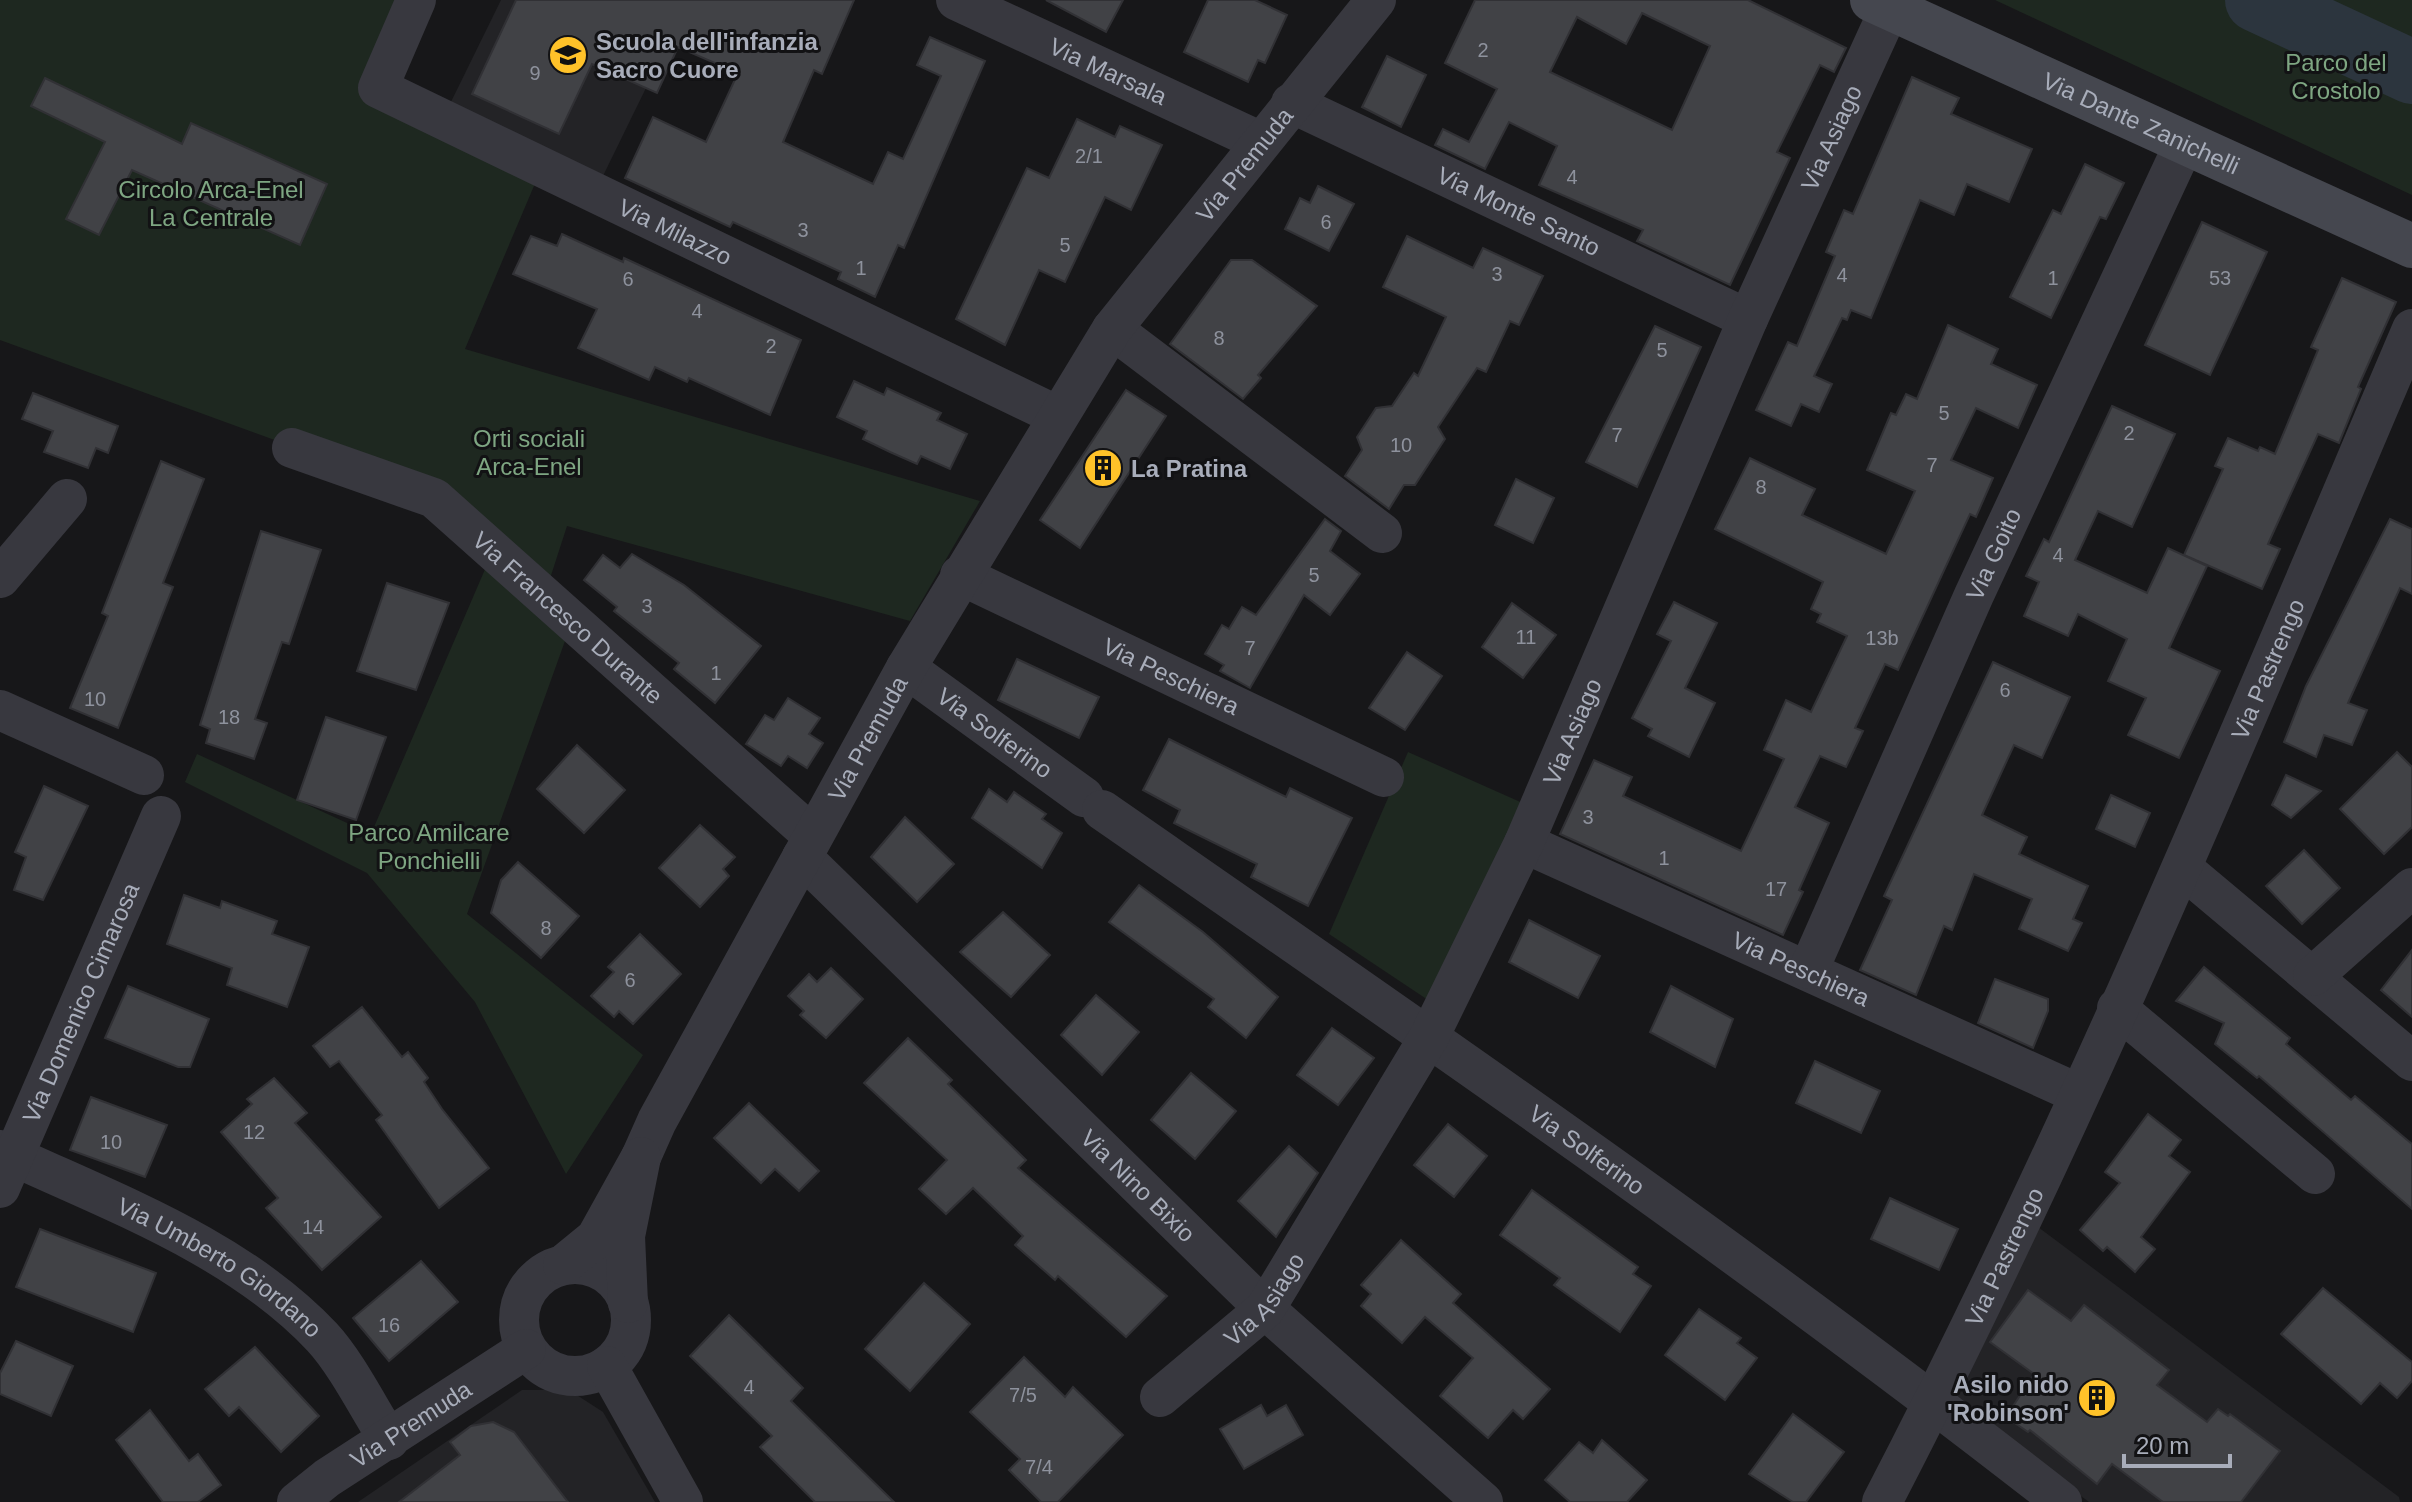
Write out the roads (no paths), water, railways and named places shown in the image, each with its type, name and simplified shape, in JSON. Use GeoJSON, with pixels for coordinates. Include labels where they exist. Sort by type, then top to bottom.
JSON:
{"type":"FeatureCollection","features":[{"type":"Feature","properties":{"kind":"street","name":"Via Milazzo"},"geometry":{"type":"LineString","coordinates":[[416,0],[378,88],[1058,416]]}},
{"type":"Feature","properties":{"kind":"street","name":"Via Marsala"},"geometry":{"type":"LineString","coordinates":[[956,0],[1259,141]]}},
{"type":"Feature","properties":{"kind":"street","name":"Via Premuda"},"geometry":{"type":"LineString","coordinates":[[297,1502],[327,1478],[526,1349],[520,1333],[523,1299],[531,1284],[544,1273],[563,1265],[596,1238],[906,668],[1112,329],[1259,141],[1376,0]]}},
{"type":"Feature","properties":{"kind":"street","name":"Via Dante Zanichelli"},"geometry":{"type":"LineString","coordinates":[[1881,4],[2412,246]]}},
{"type":"Feature","properties":{"kind":"street","name":"Via Asiago"},"geometry":{"type":"LineString","coordinates":[[1160,1397],[1265,1309],[1429,1037],[1524,843],[1881,4]]}},
{"type":"Feature","properties":{"kind":"street","name":"Via Monte Santo"},"geometry":{"type":"LineString","coordinates":[[1291,103],[1748,319]]}},
{"type":"Feature","properties":{"kind":"street","name":"Via Goito"},"geometry":{"type":"LineString","coordinates":[[1809,969],[1974,595],[2185,142]]}},
{"type":"Feature","properties":{"kind":"street"},"geometry":{"type":"LineString","coordinates":[[1112,329],[1382,533]]}},
{"type":"Feature","properties":{"kind":"street","name":"Via Pastrengo"},"geometry":{"type":"LineString","coordinates":[[1882,1502],[1934,1402],[2182,868],[2412,329]]}},
{"type":"Feature","properties":{"kind":"street","name":"Via Francesco Durante"},"geometry":{"type":"LineString","coordinates":[[292,448],[434,498],[807,847]]}},
{"type":"Feature","properties":{"kind":"street"},"geometry":{"type":"LineString","coordinates":[[0,578],[67,499]]}},
{"type":"Feature","properties":{"kind":"street","name":"Via Peschiera"},"geometry":{"type":"LineString","coordinates":[[960,575],[1384,777]]}},
{"type":"Feature","properties":{"kind":"street","name":"Via Solferino"},"geometry":{"type":"LineString","coordinates":[[906,668],[1093,804],[1429,1037],[1934,1402],[2062,1502]]}},
{"type":"Feature","properties":{"kind":"street"},"geometry":{"type":"LineString","coordinates":[[0,710],[144,775]]}},
{"type":"Feature","properties":{"kind":"street","name":"Via Domenico Cimarosa"},"geometry":{"type":"LineString","coordinates":[[4,1165],[161,816]]}},
{"type":"Feature","properties":{"kind":"street","name":"Via Peschiera"},"geometry":{"type":"LineString","coordinates":[[1524,843],[1809,969],[2079,1094]]}},
{"type":"Feature","properties":{"kind":"street","name":"Via Nino Bixio"},"geometry":{"type":"LineString","coordinates":[[807,847],[1265,1309],[1483,1502]]}},
{"type":"Feature","properties":{"kind":"street"},"geometry":{"type":"LineString","coordinates":[[2182,868],[2412,1061]]}},
{"type":"Feature","properties":{"kind":"street"},"geometry":{"type":"LineString","coordinates":[[2313,976],[2412,888]]}},
{"type":"Feature","properties":{"kind":"street"},"geometry":{"type":"LineString","coordinates":[[2117,1008],[2315,1174]]}},
{"type":"Feature","properties":{"kind":"street","name":"Via Premuda"},"geometry":{"type":"LineString","coordinates":[[607,1366],[628,1338],[631,1321],[625,1236],[641,1157]]}},
{"type":"Feature","properties":{"kind":"street","name":"Via Umberto Giordano"},"geometry":{"type":"LineString","coordinates":[[4,1165],[178,1234],[249,1273],[323,1338],[389,1440]]}},
{"type":"Feature","properties":{"kind":"street"},"geometry":{"type":"LineString","coordinates":[[563,1265],[593,1267],[609,1275],[628,1303]]}},
{"type":"Feature","properties":{"kind":"street"},"geometry":{"type":"LineString","coordinates":[[526,1349],[538,1363],[563,1374],[591,1374],[607,1366],[683,1502]]}},
{"type":"Feature","properties":{"kind":"waterway"},"geometry":{"type":"LineString","coordinates":[[2257,0],[2412,72]]}},
{"type":"Feature","properties":{"kind":"place","name":"Scuola dell'infanzia Sacro Cuore"},"geometry":{"type":"Point","coordinates":[568,55]}},
{"type":"Feature","properties":{"kind":"place","name":"La Pratina"},"geometry":{"type":"Point","coordinates":[1103,468]}},
{"type":"Feature","properties":{"kind":"place","name":"Asilo nido 'Robinson'"},"geometry":{"type":"Point","coordinates":[2097,1398]}},
{"type":"Feature","properties":{"kind":"park label","name":"Parco del Crostolo"},"geometry":{"type":"Point","coordinates":[2336,76]}},
{"type":"Feature","properties":{"kind":"park label","name":"Circolo Arca-Enel La Centrale"},"geometry":{"type":"Point","coordinates":[211,203]}},
{"type":"Feature","properties":{"kind":"park label","name":"Orti sociali Arca-Enel"},"geometry":{"type":"Point","coordinates":[529,452]}},
{"type":"Feature","properties":{"kind":"park label","name":"Parco Amilcare Ponchielli"},"geometry":{"type":"Point","coordinates":[429,846]}}]}
